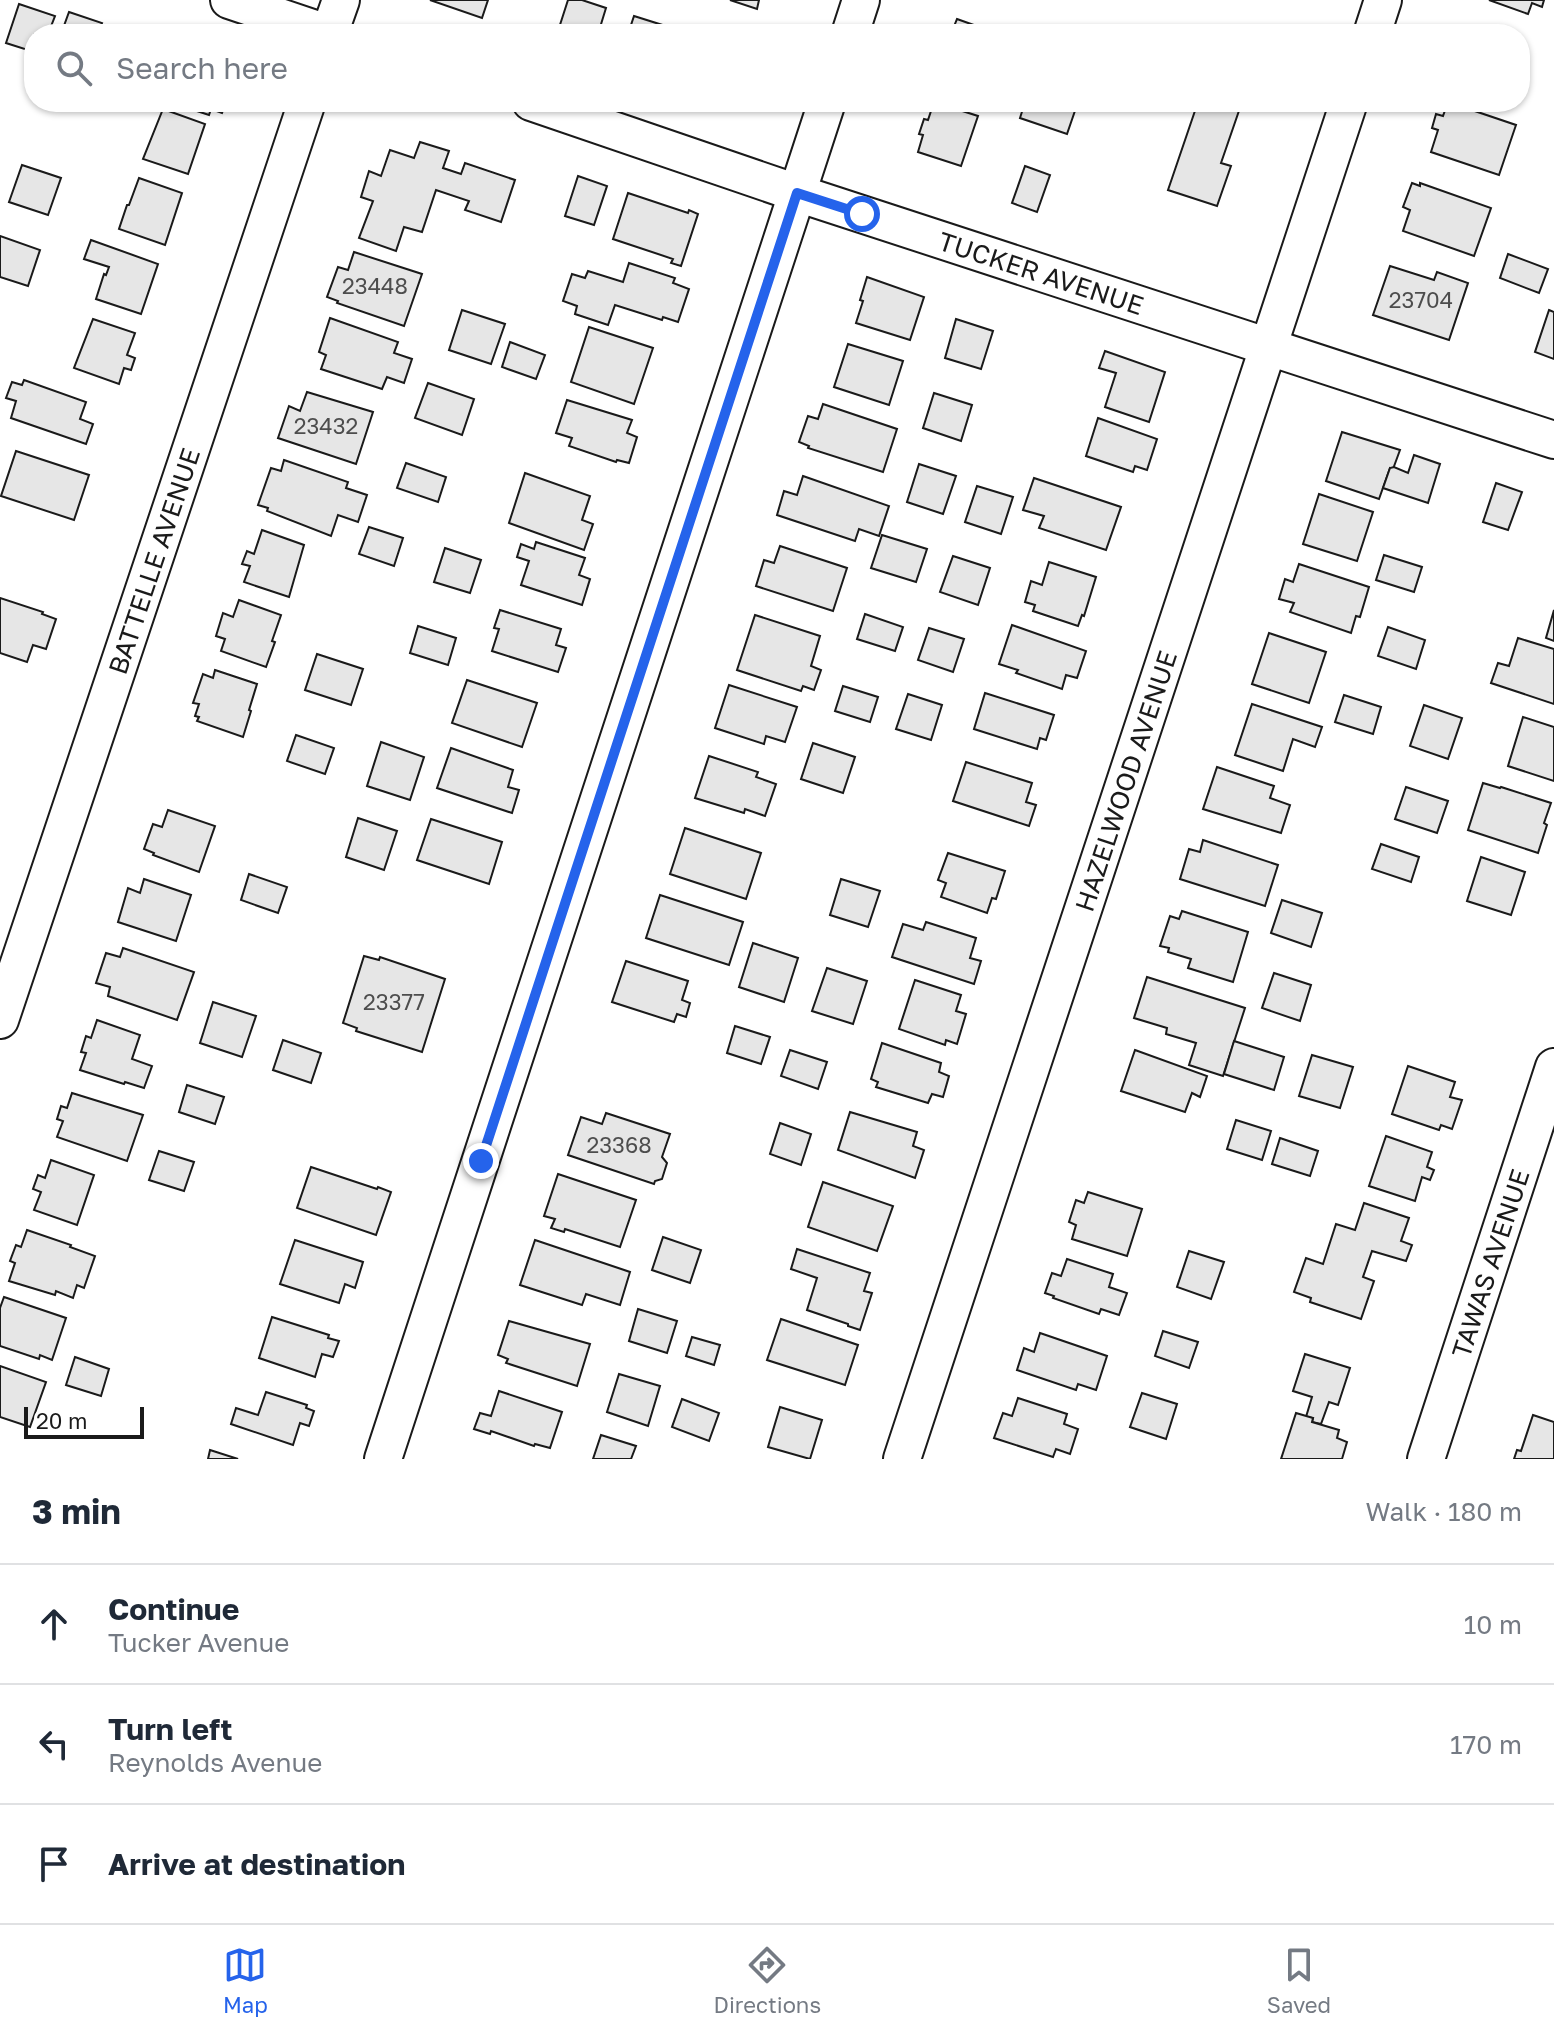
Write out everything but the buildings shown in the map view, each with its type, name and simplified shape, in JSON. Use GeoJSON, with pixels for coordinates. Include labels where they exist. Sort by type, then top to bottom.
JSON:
{"type":"FeatureCollection","features":[{"type":"Feature","properties":{"kind":"street"},"geometry":{"type":"LineString","coordinates":[[229,0],[300,24]]}},
{"type":"Feature","properties":{"kind":"street"},"geometry":{"type":"LineString","coordinates":[[333,24],[341,0]]}},
{"type":"Feature","properties":{"kind":"street"},"geometry":{"type":"LineString","coordinates":[[853,24],[861,0]]}},
{"type":"Feature","properties":{"kind":"street"},"geometry":{"type":"LineString","coordinates":[[1375,24],[1383,0]]}},
{"type":"Feature","properties":{"kind":"street","name":"BATTELLE AVENUE"},"geometry":{"type":"LineString","coordinates":[[0,1020],[304,112]]}},
{"type":"Feature","properties":{"kind":"street","name":"TUCKER AVENUE"},"geometry":{"type":"LineString","coordinates":[[560,112],[797,193],[1554,440]]}},
{"type":"Feature","properties":{"kind":"street"},"geometry":{"type":"LineString","coordinates":[[383,1459],[824,112]]}},
{"type":"Feature","properties":{"kind":"street","name":"HAZELWOOD AVENUE"},"geometry":{"type":"LineString","coordinates":[[902,1459],[1346,112]]}},
{"type":"Feature","properties":{"kind":"street","name":"TAWAS AVENUE"},"geometry":{"type":"LineString","coordinates":[[1426,1459],[1554,1067]]}},
{"type":"Feature","properties":{"kind":"route"},"geometry":{"type":"LineString","coordinates":[[481,1161],[797,193],[862,214]]}}]}
